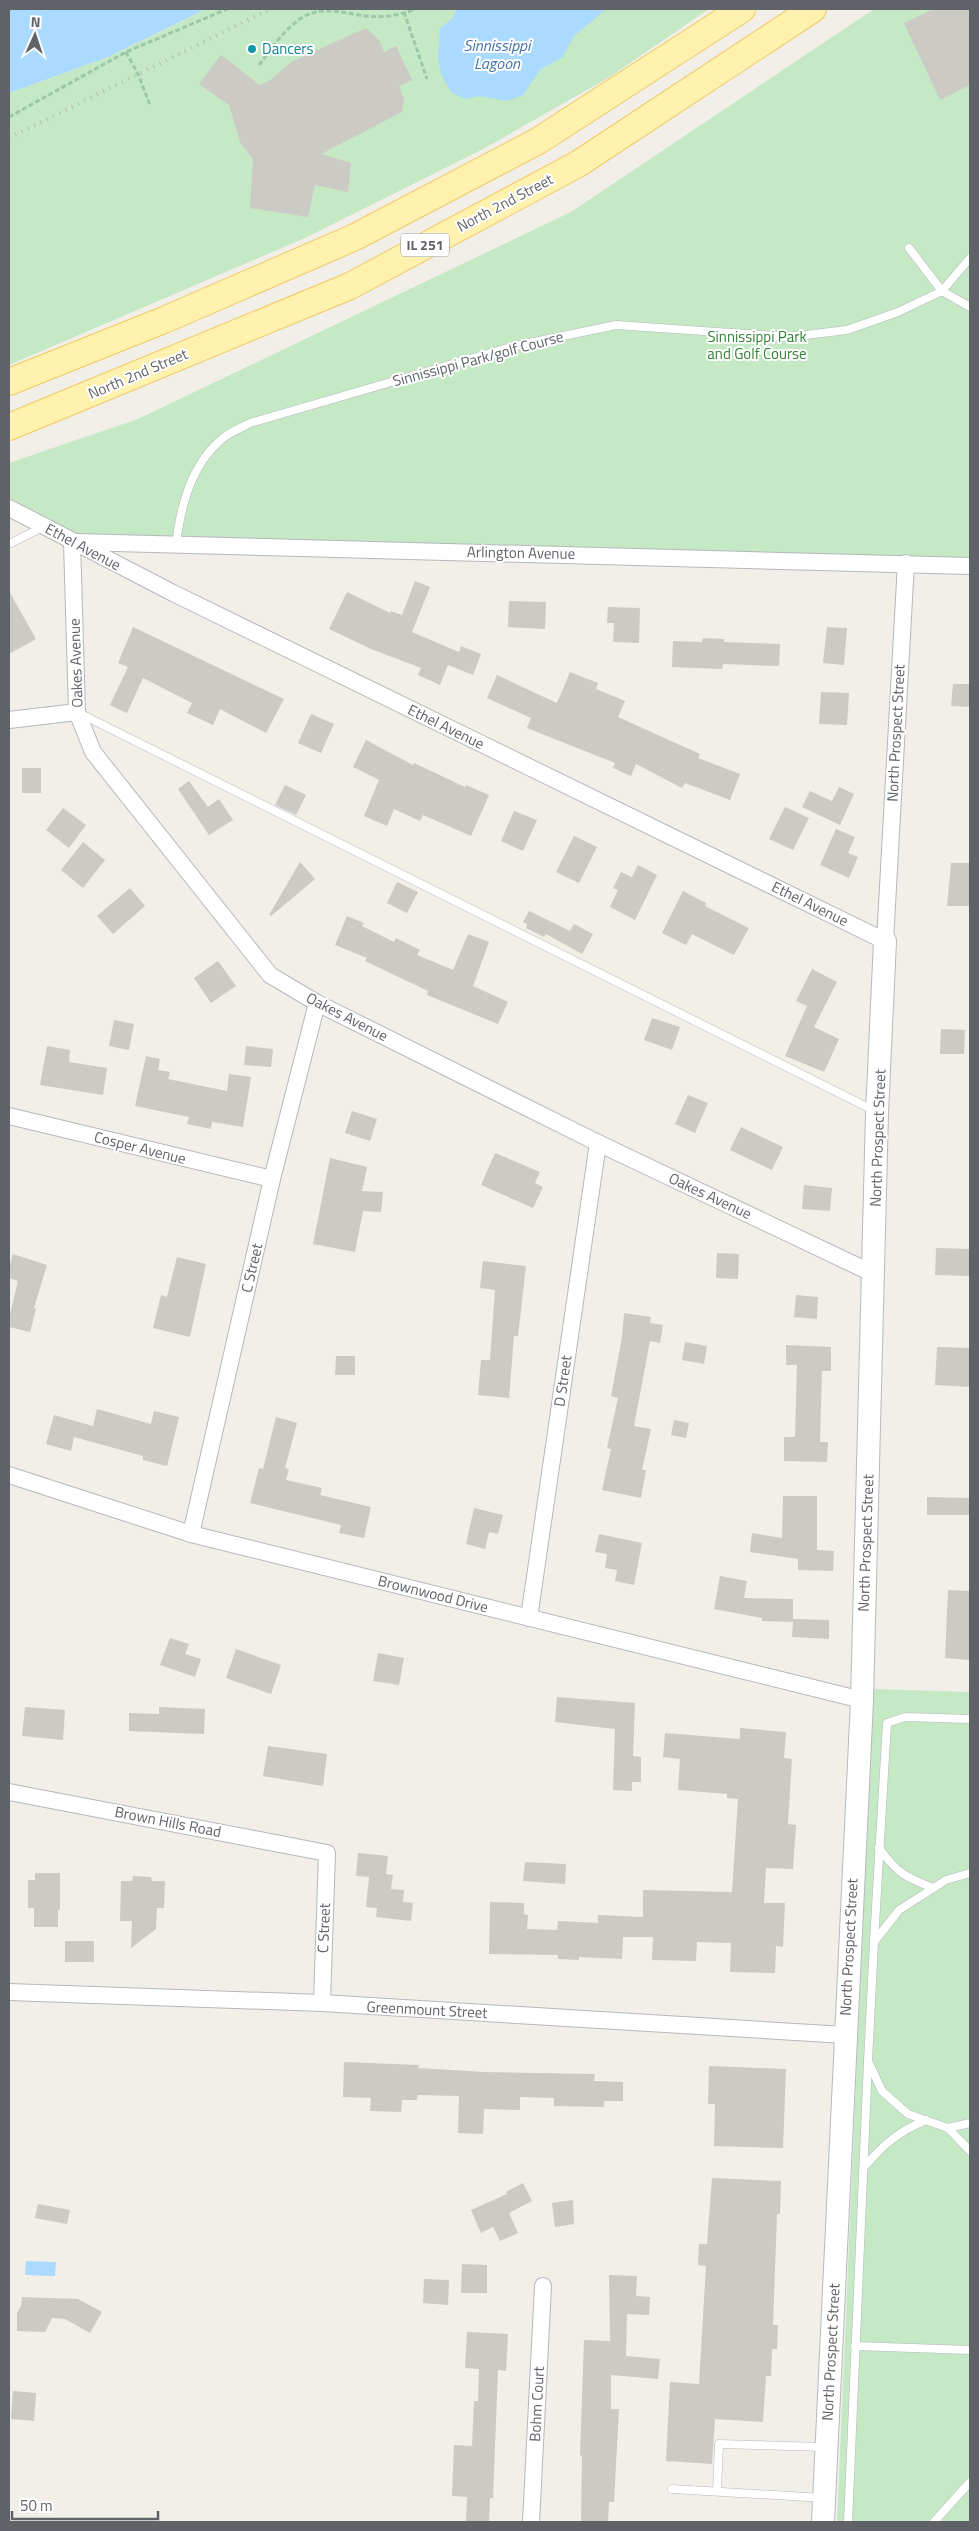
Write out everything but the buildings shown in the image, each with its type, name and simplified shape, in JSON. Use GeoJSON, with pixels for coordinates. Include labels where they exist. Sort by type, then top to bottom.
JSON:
{"type":"FeatureCollection","features":[{"type":"Feature","properties":{"kind":"main road","name":"IL 251"},"geometry":{"type":"LineString","coordinates":[[9,382],[164,320],[355,237],[538,141],[742,9]]}},
{"type":"Feature","properties":{"kind":"main road","name":"North 2nd Street"},"geometry":{"type":"LineString","coordinates":[[9,427],[350,286],[578,164],[813,9]]}},
{"type":"Feature","properties":{"kind":"street","name":"Ethel Avenue"},"geometry":{"type":"LineString","coordinates":[[9,508],[190,602],[886,941]]}},
{"type":"Feature","properties":{"kind":"street","name":"Arlington Avenue"},"geometry":{"type":"LineString","coordinates":[[72,542],[970,566]]}},
{"type":"Feature","properties":{"kind":"street","name":"Oakes Avenue"},"geometry":{"type":"LineString","coordinates":[[72,542],[77,712],[93,752],[270,975],[317,1003],[598,1143],[874,1274]]}},
{"type":"Feature","properties":{"kind":"street","name":"North Prospect Street"},"geometry":{"type":"LineString","coordinates":[[823,2522],[862,1700],[878,1112],[906,563]]}},
{"type":"Feature","properties":{"kind":"street"},"geometry":{"type":"LineString","coordinates":[[9,720],[77,712]]}},
{"type":"Feature","properties":{"kind":"street","name":"C Street"},"geometry":{"type":"LineString","coordinates":[[191,1534],[272,1180],[317,1003]]}},
{"type":"Feature","properties":{"kind":"street","name":"Cosper Avenue"},"geometry":{"type":"LineString","coordinates":[[9,1116],[272,1180]]}},
{"type":"Feature","properties":{"kind":"street","name":"D Street"},"geometry":{"type":"LineString","coordinates":[[529,1618],[598,1143]]}},
{"type":"Feature","properties":{"kind":"street","name":"Brownwood Drive"},"geometry":{"type":"LineString","coordinates":[[9,1475],[191,1534],[862,1700]]}},
{"type":"Feature","properties":{"kind":"street","name":"Brown Hills Road"},"geometry":{"type":"LineString","coordinates":[[9,1792],[327,1852]]}},
{"type":"Feature","properties":{"kind":"street","name":"C Street"},"geometry":{"type":"LineString","coordinates":[[322,2004],[327,1852]]}},
{"type":"Feature","properties":{"kind":"street","name":"Greenmount Street"},"geometry":{"type":"LineString","coordinates":[[9,1992],[322,2004],[845,2035]]}},
{"type":"Feature","properties":{"kind":"street","name":"Bohm Court"},"geometry":{"type":"LineString","coordinates":[[531,2522],[543,2286]]}},
{"type":"Feature","properties":{"kind":"lane"},"geometry":{"type":"LineString","coordinates":[[909,248],[942,291],[970,308]]}},
{"type":"Feature","properties":{"kind":"lane","name":"Sinnissippi Park/golf Course"},"geometry":{"type":"LineString","coordinates":[[176,544],[180,511],[192,479],[206,455],[224,438],[250,424],[515,346],[616,326],[789,336],[847,330],[898,312],[942,291],[970,258]]}},
{"type":"Feature","properties":{"kind":"lane"},"geometry":{"type":"LineString","coordinates":[[9,544],[44,527]]}},
{"type":"Feature","properties":{"kind":"lane"},"geometry":{"type":"LineString","coordinates":[[77,712],[878,1112]]}},
{"type":"Feature","properties":{"kind":"lane"},"geometry":{"type":"LineString","coordinates":[[848,2522],[865,2166],[868,2061],[887,1724],[905,1717],[970,1719]]}},
{"type":"Feature","properties":{"kind":"lane"},"geometry":{"type":"LineString","coordinates":[[879,1848],[893,1868],[915,1881],[933,1888]]}},
{"type":"Feature","properties":{"kind":"lane"},"geometry":{"type":"LineString","coordinates":[[874,1942],[899,1910],[946,1880],[970,1874]]}},
{"type":"Feature","properties":{"kind":"lane"},"geometry":{"type":"LineString","coordinates":[[868,2061],[882,2091],[908,2114],[948,2128],[970,2151]]}},
{"type":"Feature","properties":{"kind":"lane"},"geometry":{"type":"LineString","coordinates":[[865,2166],[884,2143],[903,2130],[926,2120]]}},
{"type":"Feature","properties":{"kind":"lane"},"geometry":{"type":"LineString","coordinates":[[948,2128],[970,2123]]}},
{"type":"Feature","properties":{"kind":"lane"},"geometry":{"type":"LineString","coordinates":[[856,2346],[970,2350]]}},
{"type":"Feature","properties":{"kind":"lane"},"geometry":{"type":"LineString","coordinates":[[716,2491],[718,2444],[826,2447]]}},
{"type":"Feature","properties":{"kind":"lane"},"geometry":{"type":"LineString","coordinates":[[934,2522],[970,2482]]}},
{"type":"Feature","properties":{"kind":"lane"},"geometry":{"type":"LineString","coordinates":[[672,2489],[824,2498]]}},
{"type":"Feature","properties":{"kind":"path"},"geometry":{"type":"LineString","coordinates":[[9,117],[126,52],[227,9]]}},
{"type":"Feature","properties":{"kind":"path"},"geometry":{"type":"LineString","coordinates":[[258,65],[285,31],[304,16],[326,10],[390,17],[416,9]]}},
{"type":"Feature","properties":{"kind":"path"},"geometry":{"type":"LineString","coordinates":[[404,12],[427,79]]}},
{"type":"Feature","properties":{"kind":"path"},"geometry":{"type":"LineString","coordinates":[[126,52],[138,74],[150,105]]}},
{"type":"Feature","properties":{"kind":"green space"},"geometry":{"type":"Polygon","coordinates":[[[206,9],[709,9],[608,78],[483,149],[305,238],[9,365],[9,93],[108,57],[206,9]]]}},
{"type":"Feature","properties":{"kind":"green space","name":"Sinnissippi Park and Golf Course"},"geometry":{"type":"Polygon","coordinates":[[[874,9],[970,9],[970,566],[72,542],[9,499],[9,463],[138,419],[571,212],[874,9]]]}},
{"type":"Feature","properties":{"kind":"green space"},"geometry":{"type":"Polygon","coordinates":[[[873,1689],[970,1692],[970,2522],[837,2522],[873,1689]]]}},
{"type":"Feature","properties":{"kind":"water"},"geometry":{"type":"Polygon","coordinates":[[[9,9],[206,9],[108,57],[9,93],[9,9]]]}},
{"type":"Feature","properties":{"kind":"water","name":"Sinnissippi Lagoon"},"geometry":{"type":"Polygon","coordinates":[[[456,9],[606,9],[573,37],[563,57],[541,69],[523,95],[507,101],[479,96],[465,99],[451,92],[442,76],[438,60],[440,28],[453,18],[456,9]]]}},
{"type":"Feature","properties":{"kind":"water"},"geometry":{"type":"Polygon","coordinates":[[[26,2261],[56,2262],[55,2276],[25,2275],[26,2261]]]}},
{"type":"Feature","properties":{"kind":"railway"},"geometry":{"type":"LineString","coordinates":[[9,138],[270,9]]}},
{"type":"Feature","properties":{"kind":"place","name":"Dancers"},"geometry":{"type":"Point","coordinates":[252,49]}}]}
